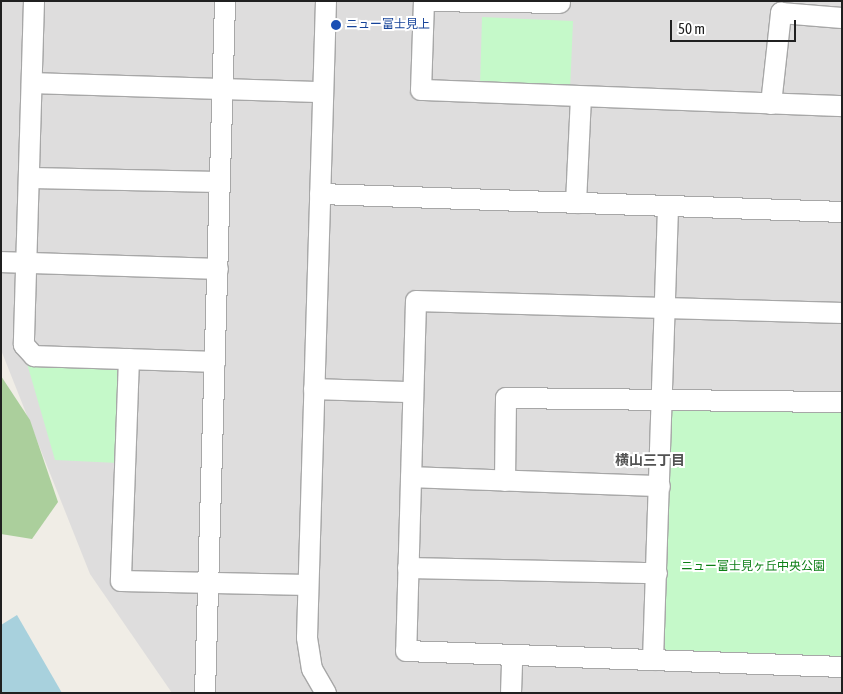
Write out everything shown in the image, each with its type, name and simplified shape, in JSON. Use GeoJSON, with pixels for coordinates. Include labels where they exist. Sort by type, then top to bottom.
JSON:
{"type":"FeatureCollection","features":[{"type":"Feature","properties":{"kind":"street"},"geometry":{"type":"LineString","coordinates":[[34,1],[24,345],[34,356],[215,362]]}},
{"type":"Feature","properties":{"kind":"street"},"geometry":{"type":"LineString","coordinates":[[205,693],[225,1],[218,1]]}},
{"type":"Feature","properties":{"kind":"street"},"geometry":{"type":"LineString","coordinates":[[326,1],[307,638],[312,668],[326,693]]}},
{"type":"Feature","properties":{"kind":"street"},"geometry":{"type":"LineString","coordinates":[[560,3],[424,1],[421,90],[581,98],[842,106]]}},
{"type":"Feature","properties":{"kind":"street"},"geometry":{"type":"LineString","coordinates":[[771,104],[781,13],[842,18]]}},
{"type":"Feature","properties":{"kind":"street"},"geometry":{"type":"LineString","coordinates":[[32,84],[323,92]]}},
{"type":"Feature","properties":{"kind":"street"},"geometry":{"type":"LineString","coordinates":[[576,203],[581,98]]}},
{"type":"Feature","properties":{"kind":"street"},"geometry":{"type":"LineString","coordinates":[[30,178],[220,182]]}},
{"type":"Feature","properties":{"kind":"street"},"geometry":{"type":"LineString","coordinates":[[320,194],[842,212]]}},
{"type":"Feature","properties":{"kind":"street"},"geometry":{"type":"LineString","coordinates":[[654,660],[668,207]]}},
{"type":"Feature","properties":{"kind":"street"},"geometry":{"type":"LineString","coordinates":[[1,262],[218,269]]}},
{"type":"Feature","properties":{"kind":"street"},"geometry":{"type":"LineString","coordinates":[[842,313],[416,301],[406,651],[842,667]]}},
{"type":"Feature","properties":{"kind":"street"},"geometry":{"type":"LineString","coordinates":[[129,359],[121,581],[208,586],[308,585]]}},
{"type":"Feature","properties":{"kind":"street"},"geometry":{"type":"LineString","coordinates":[[314,389],[412,392]]}},
{"type":"Feature","properties":{"kind":"street"},"geometry":{"type":"LineString","coordinates":[[505,481],[506,398],[842,402]]}},
{"type":"Feature","properties":{"kind":"street"},"geometry":{"type":"LineString","coordinates":[[411,477],[660,486]]}},
{"type":"Feature","properties":{"kind":"street"},"geometry":{"type":"LineString","coordinates":[[408,568],[656,573]]}},
{"type":"Feature","properties":{"kind":"street"},"geometry":{"type":"LineString","coordinates":[[511,693],[512,655]]}},
{"type":"Feature","properties":{"kind":"shaded area"},"geometry":{"type":"Polygon","coordinates":[[[1,1],[842,1],[842,693],[172,693],[90,574],[1,350],[1,1]]]}},
{"type":"Feature","properties":{"kind":"green space"},"geometry":{"type":"Polygon","coordinates":[[[482,17],[573,21],[570,91],[480,87],[482,17]]]}},
{"type":"Feature","properties":{"kind":"green space"},"geometry":{"type":"Polygon","coordinates":[[[26,360],[122,367],[118,463],[55,460],[26,360]]]}},
{"type":"Feature","properties":{"kind":"green space"},"geometry":{"type":"Polygon","coordinates":[[[1,376],[30,420],[58,502],[32,539],[1,534],[1,376]]]}},
{"type":"Feature","properties":{"kind":"green space","name":"ニュー富士見ヶ丘中央公園"},"geometry":{"type":"Polygon","coordinates":[[[669,411],[842,411],[842,660],[661,654],[669,411]]]}},
{"type":"Feature","properties":{"kind":"water"},"geometry":{"type":"Polygon","coordinates":[[[17,615],[62,693],[1,693],[1,625],[17,615]]]}},
{"type":"Feature","properties":{"kind":"place","name":"ニュー富士見上"},"geometry":{"type":"Point","coordinates":[336,25]}},
{"type":"Feature","properties":{"kind":"district","name":"横山三丁目"},"geometry":{"type":"Point","coordinates":[650,460]}}]}
